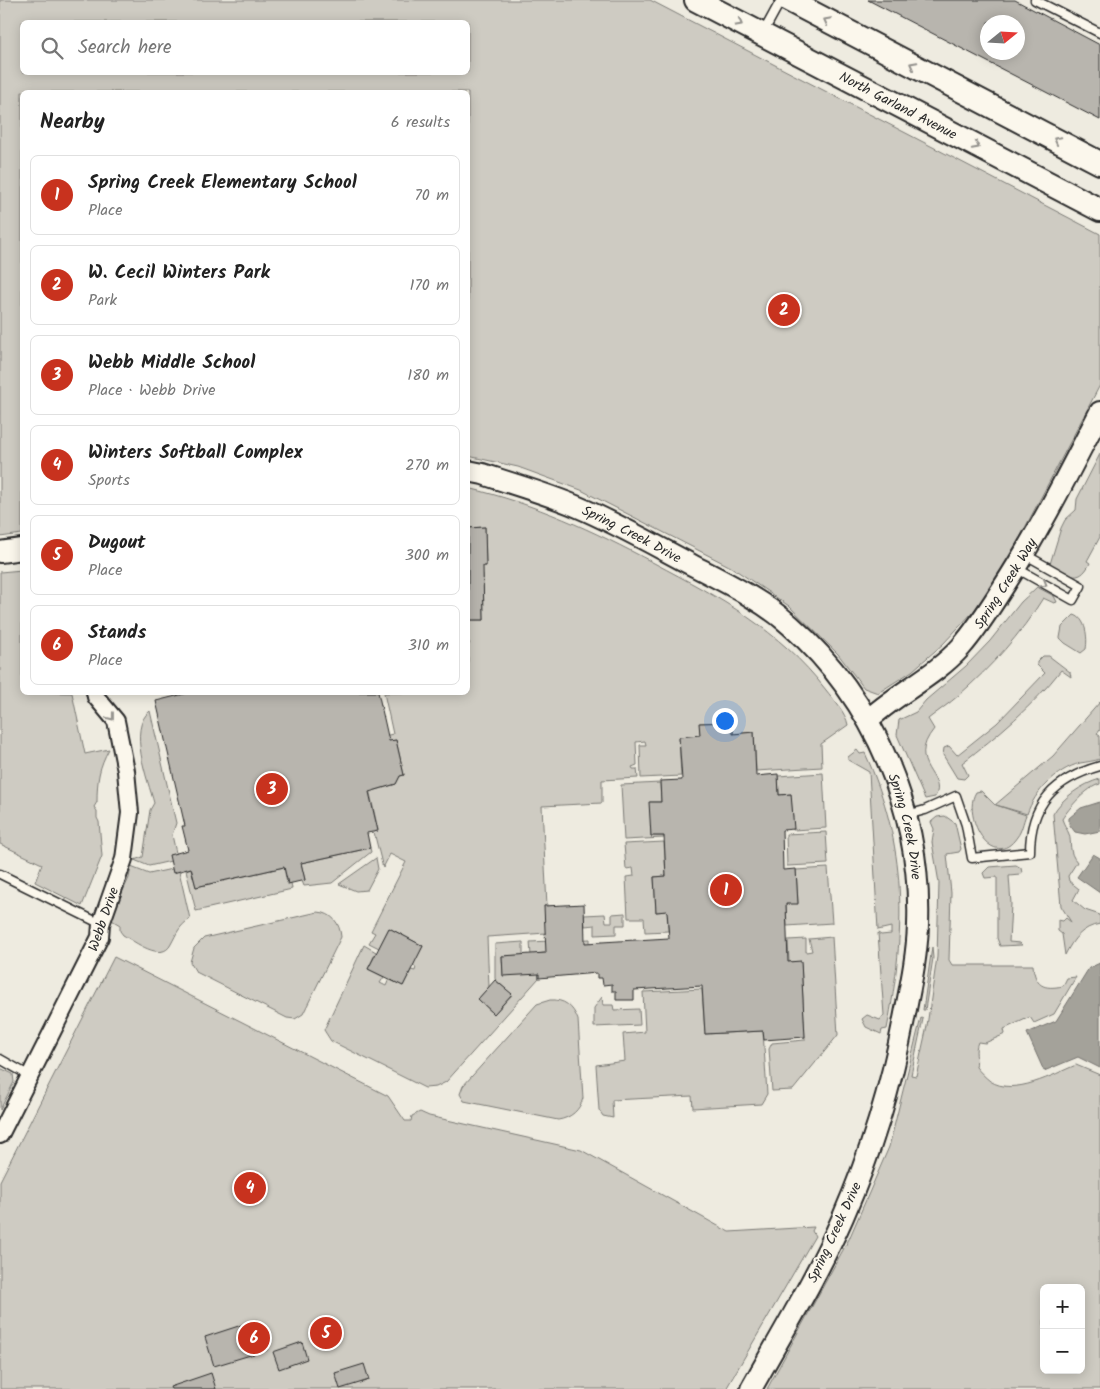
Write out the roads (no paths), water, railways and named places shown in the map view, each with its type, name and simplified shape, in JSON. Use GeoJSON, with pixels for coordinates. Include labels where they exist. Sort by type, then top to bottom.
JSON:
{"type":"FeatureCollection","features":[{"type":"Feature","properties":{"kind":"main road","name":"North Garland Avenue"},"geometry":{"type":"LineString","coordinates":[[696,0],[1100,210]]}},
{"type":"Feature","properties":{"kind":"main road"},"geometry":{"type":"LineString","coordinates":[[788,0],[1100,163]]}},
{"type":"Feature","properties":{"kind":"street","name":"Spring Creek Way"},"geometry":{"type":"LineString","coordinates":[[868,720],[885,704],[919,683],[961,647],[1020,561],[1100,412]]}},
{"type":"Feature","properties":{"kind":"street","name":"Spring Creek Drive"},"geometry":{"type":"LineString","coordinates":[[470,471],[483,474],[576,506],[694,566],[765,605],[791,625],[831,668],[868,720],[885,754],[907,815],[918,888],[918,927],[913,968],[895,1068],[879,1122],[843,1216],[803,1297],[751,1389]]}},
{"type":"Feature","properties":{"kind":"street"},"geometry":{"type":"LineString","coordinates":[[0,552],[20,549]]}},
{"type":"Feature","properties":{"kind":"street","name":"Webb Drive"},"geometry":{"type":"LineString","coordinates":[[0,1135],[100,937],[101,924],[124,859],[130,824],[130,796],[116,721],[96,695]]}},
{"type":"Feature","properties":{"kind":"lane"},"geometry":{"type":"LineString","coordinates":[[762,35],[781,0]]}},
{"type":"Feature","properties":{"kind":"lane"},"geometry":{"type":"LineString","coordinates":[[1035,0],[1100,33]]}},
{"type":"Feature","properties":{"kind":"lane"},"geometry":{"type":"LineString","coordinates":[[1020,561],[1081,586],[1073,600],[1020,561]]}},
{"type":"Feature","properties":{"kind":"lane"},"geometry":{"type":"LineString","coordinates":[[907,815],[926,810],[956,796],[966,825],[972,858],[1030,852],[1030,834],[1035,816],[1046,796],[1063,780],[1100,766]]}},
{"type":"Feature","properties":{"kind":"lane"},"geometry":{"type":"LineString","coordinates":[[0,874],[101,924]]}},
{"type":"Feature","properties":{"kind":"lane"},"geometry":{"type":"LineString","coordinates":[[0,1059],[30,1076]]}},
{"type":"Feature","properties":{"kind":"place","name":"W. Cecil Winters Park"},"geometry":{"type":"Point","coordinates":[784,310]}},
{"type":"Feature","properties":{"kind":"place","name":"Webb Middle School"},"geometry":{"type":"Point","coordinates":[272,789]}},
{"type":"Feature","properties":{"kind":"place","name":"Spring Creek Elementary School"},"geometry":{"type":"Point","coordinates":[726,890]}},
{"type":"Feature","properties":{"kind":"place","name":"Winters Softball Complex"},"geometry":{"type":"Point","coordinates":[250,1188]}},
{"type":"Feature","properties":{"kind":"place","name":"Dugout"},"geometry":{"type":"Point","coordinates":[326,1333]}},
{"type":"Feature","properties":{"kind":"place","name":"Stands"},"geometry":{"type":"Point","coordinates":[254,1338]}}]}
